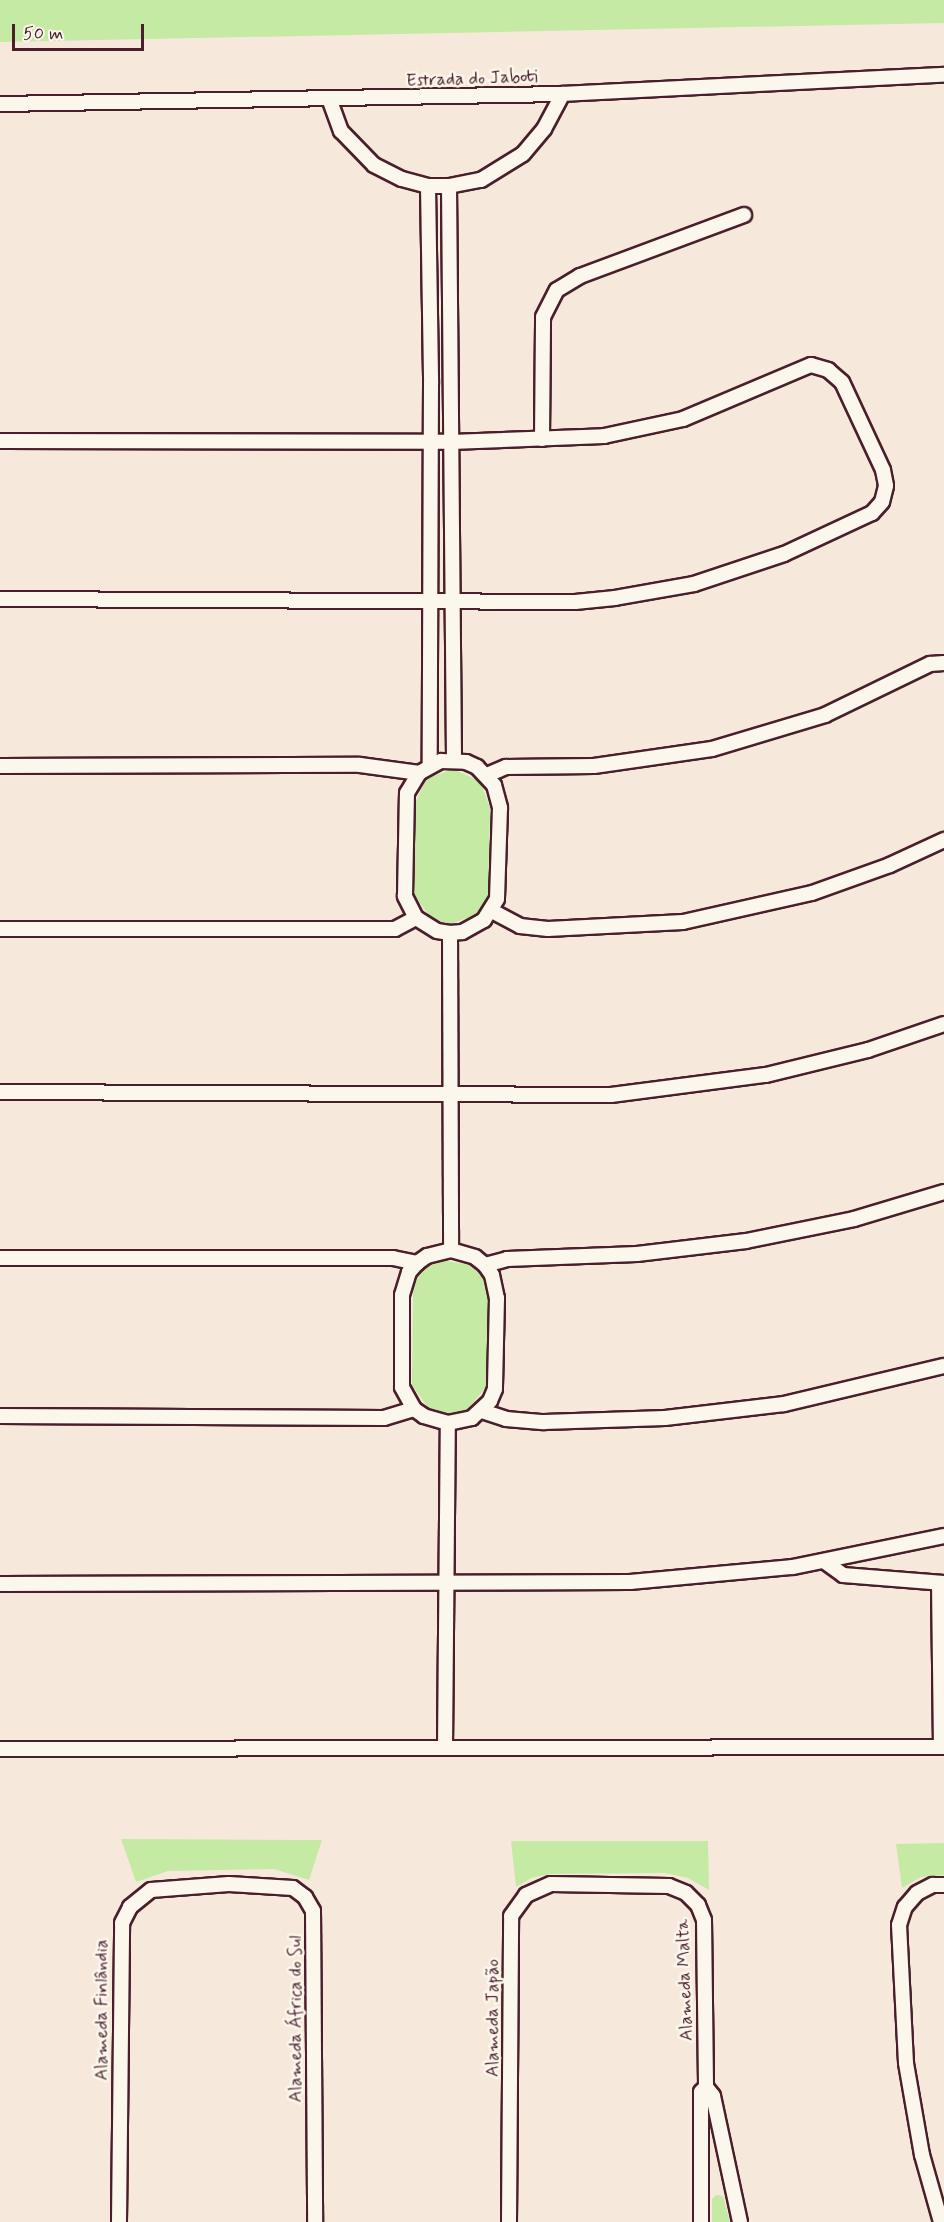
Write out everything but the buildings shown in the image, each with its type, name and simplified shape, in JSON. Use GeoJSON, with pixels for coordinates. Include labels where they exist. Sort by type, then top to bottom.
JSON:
{"type":"FeatureCollection","features":[{"type":"Feature","properties":{"kind":"street","name":"Estrada do Jaboti"},"geometry":{"type":"LineString","coordinates":[[0,104],[330,101],[564,94],[944,75]]}},
{"type":"Feature","properties":{"kind":"street"},"geometry":{"type":"LineString","coordinates":[[330,101],[341,132],[362,155],[387,173],[428,186],[449,186],[481,180],[524,154],[544,129],[564,94]]}},
{"type":"Feature","properties":{"kind":"street"},"geometry":{"type":"LineString","coordinates":[[0,766],[360,765],[424,769],[454,760],[466,762],[487,775],[494,785],[500,808],[497,899],[492,911],[474,927],[450,933],[438,931],[416,918],[405,896],[404,805],[411,782],[424,769],[431,602],[428,186]]}},
{"type":"Feature","properties":{"kind":"street"},"geometry":{"type":"LineString","coordinates":[[449,186],[454,760]]}},
{"type":"Feature","properties":{"kind":"street"},"geometry":{"type":"LineString","coordinates":[[542,439],[543,317],[557,290],[571,280],[744,215]]}},
{"type":"Feature","properties":{"kind":"street"},"geometry":{"type":"LineString","coordinates":[[428,263],[438,271],[446,268],[450,260]]}},
{"type":"Feature","properties":{"kind":"street"},"geometry":{"type":"LineString","coordinates":[[0,441],[451,442],[604,436],[655,427],[710,409],[802,366],[820,367],[842,382],[883,470],[885,494],[878,508],[862,518],[784,554],[694,584],[575,602],[0,599]]}},
{"type":"Feature","properties":{"kind":"street"},"geometry":{"type":"LineString","coordinates":[[431,384],[452,384]]}},
{"type":"Feature","properties":{"kind":"street"},"geometry":{"type":"LineString","coordinates":[[487,775],[506,767],[594,766],[712,749],[825,715],[930,664],[944,663]]}},
{"type":"Feature","properties":{"kind":"street"},"geometry":{"type":"LineString","coordinates":[[492,911],[520,926],[548,929],[683,922],[812,893],[890,865],[944,840]]}},
{"type":"Feature","properties":{"kind":"street"},"geometry":{"type":"LineString","coordinates":[[0,929],[395,929],[416,918]]}},
{"type":"Feature","properties":{"kind":"street"},"geometry":{"type":"LineString","coordinates":[[450,933],[451,1250]]}},
{"type":"Feature","properties":{"kind":"street"},"geometry":{"type":"LineString","coordinates":[[0,1092],[451,1093],[558,1097],[715,1084],[817,1064],[944,1024]]}},
{"type":"Feature","properties":{"kind":"street"},"geometry":{"type":"LineString","coordinates":[[484,1265],[507,1259],[637,1254],[747,1241],[854,1219],[944,1192]]}},
{"type":"Feature","properties":{"kind":"street"},"geometry":{"type":"LineString","coordinates":[[451,1250],[469,1254],[484,1265],[492,1275],[497,1298],[495,1389],[482,1411],[472,1418],[448,1424],[430,1419],[414,1409],[402,1386],[402,1295],[404,1284],[417,1263],[427,1256],[451,1250]]}},
{"type":"Feature","properties":{"kind":"street"},"geometry":{"type":"LineString","coordinates":[[0,1258],[393,1258],[417,1263]]}},
{"type":"Feature","properties":{"kind":"street"},"geometry":{"type":"LineString","coordinates":[[482,1411],[507,1419],[544,1422],[715,1413],[844,1392],[944,1366]]}},
{"type":"Feature","properties":{"kind":"street"},"geometry":{"type":"LineString","coordinates":[[0,1416],[384,1418],[414,1409]]}},
{"type":"Feature","properties":{"kind":"street"},"geometry":{"type":"LineString","coordinates":[[445,1748],[448,1424]]}},
{"type":"Feature","properties":{"kind":"street"},"geometry":{"type":"LineString","coordinates":[[0,1584],[652,1581],[824,1562],[944,1536]]}},
{"type":"Feature","properties":{"kind":"street"},"geometry":{"type":"LineString","coordinates":[[0,1749],[942,1747],[941,1583],[843,1575],[824,1562]]}},
{"type":"Feature","properties":{"kind":"street","name":"Alameda Finlândia"},"geometry":{"type":"LineString","coordinates":[[119,2222],[122,1923],[130,1907],[151,1890],[229,1884]]}},
{"type":"Feature","properties":{"kind":"street","name":"Alameda África do Sul"},"geometry":{"type":"LineString","coordinates":[[229,1884],[293,1888],[305,1897],[313,1911],[315,2222]]}},
{"type":"Feature","properties":{"kind":"street","name":"Alameda Malta"},"geometry":{"type":"LineString","coordinates":[[599,1885],[669,1886],[686,1893],[698,1905],[704,1920],[706,2087],[713,2096],[740,2222]]}},
{"type":"Feature","properties":{"kind":"street","name":"Alameda Japão"},"geometry":{"type":"LineString","coordinates":[[509,2222],[512,1916],[526,1895],[542,1886],[599,1885]]}},
{"type":"Feature","properties":{"kind":"street"},"geometry":{"type":"LineString","coordinates":[[940,2222],[922,2155],[906,2064],[899,1936],[901,1915],[910,1899],[924,1888],[944,1885]]}},
{"type":"Feature","properties":{"kind":"street","name":"Alameda Malta"},"geometry":{"type":"LineString","coordinates":[[701,2222],[701,2092],[706,2087]]}},
{"type":"Feature","properties":{"kind":"green space"},"geometry":{"type":"Polygon","coordinates":[[[0,0],[944,0],[944,23],[0,42],[0,0]]]}},
{"type":"Feature","properties":{"kind":"green space"},"geometry":{"type":"Polygon","coordinates":[[[453,769],[480,781],[490,808],[488,897],[478,914],[450,924],[431,918],[414,895],[414,806],[426,779],[453,769]]]}},
{"type":"Feature","properties":{"kind":"green space"},"geometry":{"type":"Polygon","coordinates":[[[441,1260],[470,1265],[484,1279],[488,1299],[486,1387],[467,1410],[448,1414],[429,1409],[412,1385],[413,1286],[423,1270],[441,1260]]]}},
{"type":"Feature","properties":{"kind":"green space"},"geometry":{"type":"Polygon","coordinates":[[[121,1839],[322,1840],[309,1880],[274,1869],[168,1871],[136,1882],[121,1839]]]}},
{"type":"Feature","properties":{"kind":"green space"},"geometry":{"type":"Polygon","coordinates":[[[511,1841],[708,1841],[709,1890],[688,1878],[665,1873],[550,1874],[531,1878],[516,1887],[511,1841]]]}},
{"type":"Feature","properties":{"kind":"green space"},"geometry":{"type":"Polygon","coordinates":[[[944,1843],[944,1875],[921,1877],[902,1888],[896,1844],[944,1843]]]}},
{"type":"Feature","properties":{"kind":"green space"},"geometry":{"type":"Polygon","coordinates":[[[716,2195],[723,2196],[730,2222],[712,2222],[712,2199],[716,2195]]]}}]}
